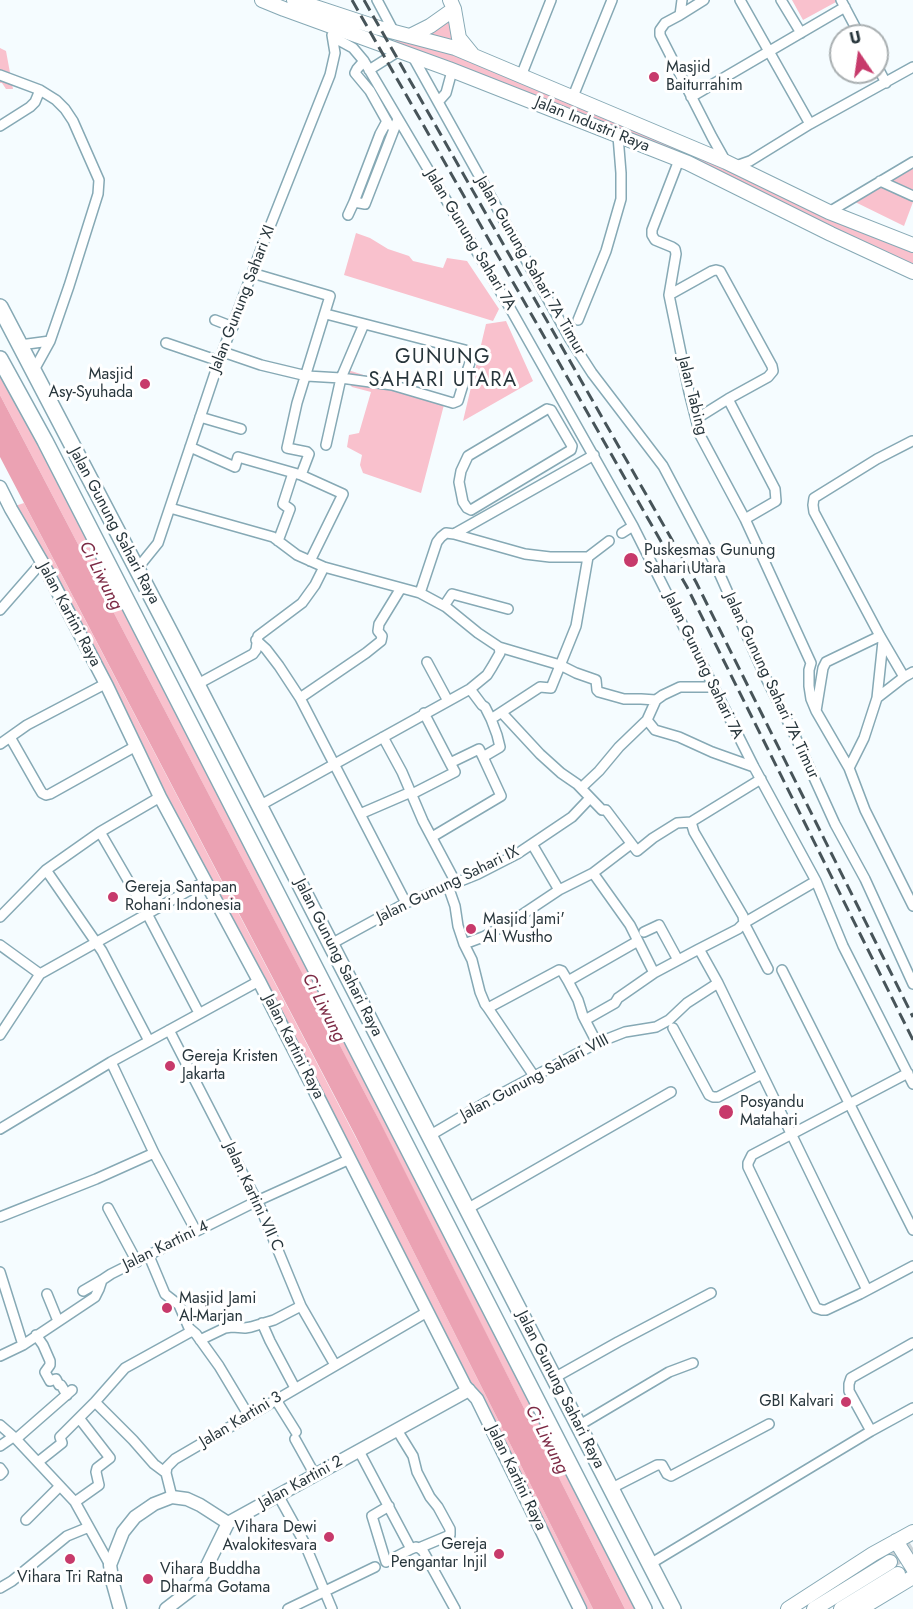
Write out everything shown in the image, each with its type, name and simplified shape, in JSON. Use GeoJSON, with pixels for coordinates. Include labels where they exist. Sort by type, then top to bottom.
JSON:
{"type":"FeatureCollection","features":[{"type":"Feature","properties":{"kind":"main road","name":"Jalan Industri Raya"},"geometry":{"type":"LineString","coordinates":[[262,0],[330,31],[399,51],[451,70],[679,160],[913,272]]}},
{"type":"Feature","properties":{"kind":"main road","name":"Jalan Industri Raya"},"geometry":{"type":"LineString","coordinates":[[294,0],[394,32],[455,48],[731,164],[829,212],[913,245]]}},
{"type":"Feature","properties":{"kind":"main road"},"geometry":{"type":"LineString","coordinates":[[410,36],[430,26],[452,4]]}},
{"type":"Feature","properties":{"kind":"main road"},"geometry":{"type":"LineString","coordinates":[[452,4],[459,38],[473,56]]}},
{"type":"Feature","properties":{"kind":"main road"},"geometry":{"type":"LineString","coordinates":[[451,70],[455,48]]}},
{"type":"Feature","properties":{"kind":"main road","name":"Jalan Gunung Sahari Raya"},"geometry":{"type":"LineString","coordinates":[[0,307],[674,1609]]}},
{"type":"Feature","properties":{"kind":"main road","name":"Jalan Gunung Sahari Raya"},"geometry":{"type":"LineString","coordinates":[[0,359],[45,441],[644,1609]]}},
{"type":"Feature","properties":{"kind":"main road"},"geometry":{"type":"LineString","coordinates":[[45,441],[64,431]]}},
{"type":"Feature","properties":{"kind":"main road"},"geometry":{"type":"LineString","coordinates":[[588,1500],[610,1489]]}},
{"type":"Feature","properties":{"kind":"main road"},"geometry":{"type":"LineString","coordinates":[[788,1609],[913,1532]]}},
{"type":"Feature","properties":{"kind":"main road"},"geometry":{"type":"LineString","coordinates":[[892,1544],[909,1577]]}},
{"type":"Feature","properties":{"kind":"main road"},"geometry":{"type":"LineString","coordinates":[[814,1609],[890,1562]]}},
{"type":"Feature","properties":{"kind":"main road"},"geometry":{"type":"LineString","coordinates":[[841,1609],[909,1577]]}},
{"type":"Feature","properties":{"kind":"main road"},"geometry":{"type":"LineString","coordinates":[[860,1609],[909,1577]]}},
{"type":"Feature","properties":{"kind":"street"},"geometry":{"type":"LineString","coordinates":[[377,0],[394,32]]}},
{"type":"Feature","properties":{"kind":"street"},"geometry":{"type":"LineString","coordinates":[[521,76],[551,0]]}},
{"type":"Feature","properties":{"kind":"street"},"geometry":{"type":"LineString","coordinates":[[572,99],[612,0]]}},
{"type":"Feature","properties":{"kind":"street"},"geometry":{"type":"LineString","coordinates":[[680,15],[682,0]]}},
{"type":"Feature","properties":{"kind":"street"},"geometry":{"type":"LineString","coordinates":[[704,0],[665,23],[660,30],[660,35],[691,97],[731,164],[750,161],[810,124],[884,84]]}},
{"type":"Feature","properties":{"kind":"street"},"geometry":{"type":"LineString","coordinates":[[740,0],[810,124]]}},
{"type":"Feature","properties":{"kind":"street"},"geometry":{"type":"LineString","coordinates":[[781,0],[801,33]]}},
{"type":"Feature","properties":{"kind":"street"},"geometry":{"type":"LineString","coordinates":[[691,97],[801,33],[843,4],[854,24]]}},
{"type":"Feature","properties":{"kind":"street","name":"Jalan Gunung Sahari 7A"},"geometry":{"type":"LineString","coordinates":[[330,31],[353,48],[369,70],[374,88],[398,119],[505,298],[594,455],[633,526],[754,767],[816,881],[843,945],[913,1084]]}},
{"type":"Feature","properties":{"kind":"street","name":"Jalan Gunung Sahari XI"},"geometry":{"type":"LineString","coordinates":[[137,570],[158,543],[221,356],[330,75],[335,53],[330,31]]}},
{"type":"Feature","properties":{"kind":"street"},"geometry":{"type":"LineString","coordinates":[[369,70],[399,51]]}},
{"type":"Feature","properties":{"kind":"street","name":"Jalan Gunung Sahari 7A Timur"},"geometry":{"type":"LineString","coordinates":[[413,57],[570,339],[592,373],[663,466],[717,568],[763,672],[835,824],[865,879],[913,984]]}},
{"type":"Feature","properties":{"kind":"street"},"geometry":{"type":"LineString","coordinates":[[363,61],[355,74],[374,88],[393,132]]}},
{"type":"Feature","properties":{"kind":"street"},"geometry":{"type":"LineString","coordinates":[[889,81],[913,67]]}},
{"type":"Feature","properties":{"kind":"street"},"geometry":{"type":"LineString","coordinates":[[438,102],[446,93],[451,70]]}},
{"type":"Feature","properties":{"kind":"street"},"geometry":{"type":"LineString","coordinates":[[0,75],[40,90],[65,109],[99,180],[98,194],[50,341],[34,370]]}},
{"type":"Feature","properties":{"kind":"street"},"geometry":{"type":"LineString","coordinates":[[0,126],[30,107],[40,90]]}},
{"type":"Feature","properties":{"kind":"street"},"geometry":{"type":"LineString","coordinates":[[354,202],[365,204],[398,119]]}},
{"type":"Feature","properties":{"kind":"street"},"geometry":{"type":"LineString","coordinates":[[348,216],[387,121]]}},
{"type":"Feature","properties":{"kind":"street"},"geometry":{"type":"LineString","coordinates":[[578,320],[606,251],[621,199],[618,136]]}},
{"type":"Feature","properties":{"kind":"street","name":"Jalan Tabing"},"geometry":{"type":"LineString","coordinates":[[679,160],[652,235],[655,240],[675,249],[669,294],[700,435],[745,519],[812,663],[808,686],[811,699],[849,768],[865,810],[913,906]]}},
{"type":"Feature","properties":{"kind":"street"},"geometry":{"type":"LineString","coordinates":[[829,212],[913,162]]}},
{"type":"Feature","properties":{"kind":"street"},"geometry":{"type":"LineString","coordinates":[[880,181],[913,196]]}},
{"type":"Feature","properties":{"kind":"street"},"geometry":{"type":"LineString","coordinates":[[669,294],[712,271],[720,271],[772,366],[773,371],[768,378],[696,419]]}},
{"type":"Feature","properties":{"kind":"street"},"geometry":{"type":"LineString","coordinates":[[252,273],[330,296],[297,403],[287,448],[309,454],[283,504],[290,509],[278,541]]}},
{"type":"Feature","properties":{"kind":"street"},"geometry":{"type":"LineString","coordinates":[[166,343],[307,376],[341,378],[392,386],[450,403],[458,401],[470,362],[467,351],[326,314]]}},
{"type":"Feature","properties":{"kind":"street"},"geometry":{"type":"LineString","coordinates":[[215,320],[232,327]]}},
{"type":"Feature","properties":{"kind":"street"},"geometry":{"type":"LineString","coordinates":[[326,445],[341,378],[364,324]]}},
{"type":"Feature","properties":{"kind":"street"},"geometry":{"type":"LineString","coordinates":[[20,345],[50,341]]}},
{"type":"Feature","properties":{"kind":"street"},"geometry":{"type":"LineString","coordinates":[[728,399],[775,489],[776,501],[745,519]]}},
{"type":"Feature","properties":{"kind":"street"},"geometry":{"type":"LineString","coordinates":[[547,409],[551,410],[562,429],[572,446],[571,450],[471,510],[467,508],[463,502],[459,482],[468,456],[547,409]]}},
{"type":"Feature","properties":{"kind":"street"},"geometry":{"type":"LineString","coordinates":[[200,417],[241,429]]}},
{"type":"Feature","properties":{"kind":"street"},"geometry":{"type":"LineString","coordinates":[[562,429],[575,422]]}},
{"type":"Feature","properties":{"kind":"street"},"geometry":{"type":"LineString","coordinates":[[877,698],[909,674],[882,639],[814,512],[814,498],[912,441]]}},
{"type":"Feature","properties":{"kind":"street"},"geometry":{"type":"LineString","coordinates":[[190,447],[235,467],[238,457],[297,474],[343,494],[310,561]]}},
{"type":"Feature","properties":{"kind":"street"},"geometry":{"type":"LineString","coordinates":[[454,534],[594,455]]}},
{"type":"Feature","properties":{"kind":"street","name":"Jalan Kartini Raya"},"geometry":{"type":"LineString","coordinates":[[0,487],[5,509],[42,562],[160,797],[259,981],[465,1386],[477,1399],[580,1609]]}},
{"type":"Feature","properties":{"kind":"street"},"geometry":{"type":"LineString","coordinates":[[170,508],[261,533],[278,541],[297,555],[324,567],[420,593],[444,606],[499,647],[560,665],[576,674],[596,680],[599,692],[624,699],[656,700]]}},
{"type":"Feature","properties":{"kind":"street"},"geometry":{"type":"LineString","coordinates":[[622,533],[633,526]]}},
{"type":"Feature","properties":{"kind":"street"},"geometry":{"type":"LineString","coordinates":[[420,593],[437,542],[446,533],[525,554],[550,557],[588,557],[609,541]]}},
{"type":"Feature","properties":{"kind":"street"},"geometry":{"type":"LineString","coordinates":[[491,719],[540,687],[551,688],[576,626],[588,557]]}},
{"type":"Feature","properties":{"kind":"street"},"geometry":{"type":"LineString","coordinates":[[0,610],[42,562]]}},
{"type":"Feature","properties":{"kind":"street"},"geometry":{"type":"LineString","coordinates":[[196,685],[248,657],[256,650],[258,636],[302,603],[324,567]]}},
{"type":"Feature","properties":{"kind":"street"},"geometry":{"type":"LineString","coordinates":[[300,698],[366,653],[381,640],[379,624],[401,588]]}},
{"type":"Feature","properties":{"kind":"street"},"geometry":{"type":"LineString","coordinates":[[444,606],[452,594],[508,609]]}},
{"type":"Feature","properties":{"kind":"street"},"geometry":{"type":"LineString","coordinates":[[816,711],[826,662],[882,639]]}},
{"type":"Feature","properties":{"kind":"street"},"geometry":{"type":"LineString","coordinates":[[849,768],[864,738],[877,698],[882,639]]}},
{"type":"Feature","properties":{"kind":"street"},"geometry":{"type":"LineString","coordinates":[[256,640],[279,666],[300,698],[406,903]]}},
{"type":"Feature","properties":{"kind":"street"},"geometry":{"type":"LineString","coordinates":[[259,806],[470,689],[487,675],[500,653],[499,647]]}},
{"type":"Feature","properties":{"kind":"street"},"geometry":{"type":"LineString","coordinates":[[428,662],[448,701]]}},
{"type":"Feature","properties":{"kind":"street"},"geometry":{"type":"LineString","coordinates":[[812,663],[823,668]]}},
{"type":"Feature","properties":{"kind":"street"},"geometry":{"type":"LineString","coordinates":[[0,744],[27,725],[105,684]]}},
{"type":"Feature","properties":{"kind":"street"},"geometry":{"type":"LineString","coordinates":[[581,788],[647,720],[656,700],[680,687],[713,687]]}},
{"type":"Feature","properties":{"kind":"street"},"geometry":{"type":"LineString","coordinates":[[470,689],[485,707],[501,746],[483,757]]}},
{"type":"Feature","properties":{"kind":"street"},"geometry":{"type":"LineString","coordinates":[[360,814],[412,793],[455,772],[424,713]]}},
{"type":"Feature","properties":{"kind":"street"},"geometry":{"type":"LineString","coordinates":[[502,713],[540,754],[581,788],[602,810],[606,810],[637,851],[677,823],[691,822],[761,778]]}},
{"type":"Feature","properties":{"kind":"street"},"geometry":{"type":"LineString","coordinates":[[647,720],[655,730],[679,737],[754,767]]}},
{"type":"Feature","properties":{"kind":"street"},"geometry":{"type":"LineString","coordinates":[[10,737],[42,794],[45,795],[50,795],[136,746]]}},
{"type":"Feature","properties":{"kind":"street"},"geometry":{"type":"LineString","coordinates":[[383,737],[412,793],[452,885],[458,926],[472,960],[485,1004],[534,1076]]}},
{"type":"Feature","properties":{"kind":"street"},"geometry":{"type":"LineString","coordinates":[[432,837],[501,796],[478,749],[450,763]]}},
{"type":"Feature","properties":{"kind":"street"},"geometry":{"type":"LineString","coordinates":[[0,917],[46,870],[100,832],[160,797]]}},
{"type":"Feature","properties":{"kind":"street","name":"Jalan Gunung Sahari IX"},"geometry":{"type":"LineString","coordinates":[[331,944],[406,903],[478,874],[532,844],[572,817],[590,798]]}},
{"type":"Feature","properties":{"kind":"street"},"geometry":{"type":"LineString","coordinates":[[691,822],[694,832],[743,916],[744,923],[768,969]]}},
{"type":"Feature","properties":{"kind":"street"},"geometry":{"type":"LineString","coordinates":[[100,832],[147,914],[199,1013]]}},
{"type":"Feature","properties":{"kind":"street"},"geometry":{"type":"LineString","coordinates":[[532,844],[559,890]]}},
{"type":"Feature","properties":{"kind":"street"},"geometry":{"type":"LineString","coordinates":[[464,945],[511,922],[559,890],[593,873],[631,844]]}},
{"type":"Feature","properties":{"kind":"street"},"geometry":{"type":"LineString","coordinates":[[46,870],[97,943],[149,1041]]}},
{"type":"Feature","properties":{"kind":"street"},"geometry":{"type":"LineString","coordinates":[[593,873],[641,937],[654,973]]}},
{"type":"Feature","properties":{"kind":"street"},"geometry":{"type":"LineString","coordinates":[[585,1020],[615,1003],[618,998],[654,973],[738,929],[744,923],[816,881]]}},
{"type":"Feature","properties":{"kind":"street"},"geometry":{"type":"LineString","coordinates":[[0,1035],[40,974],[204,882]]}},
{"type":"Feature","properties":{"kind":"street"},"geometry":{"type":"LineString","coordinates":[[568,981],[659,925],[678,960]]}},
{"type":"Feature","properties":{"kind":"street"},"geometry":{"type":"LineString","coordinates":[[0,945],[40,974]]}},
{"type":"Feature","properties":{"kind":"street"},"geometry":{"type":"LineString","coordinates":[[699,949],[718,983],[867,1290]]}},
{"type":"Feature","properties":{"kind":"street"},"geometry":{"type":"LineString","coordinates":[[488,1008],[559,970],[578,1000],[597,1043]]}},
{"type":"Feature","properties":{"kind":"street"},"geometry":{"type":"LineString","coordinates":[[782,970],[913,1230]]}},
{"type":"Feature","properties":{"kind":"street"},"geometry":{"type":"LineString","coordinates":[[0,1129],[111,1062],[259,981]]}},
{"type":"Feature","properties":{"kind":"street","name":"Jalan Gunung Sahari VIII"},"geometry":{"type":"LineString","coordinates":[[429,1136],[597,1043],[625,1032],[656,1027],[672,1018],[687,1003],[718,983]]}},
{"type":"Feature","properties":{"kind":"street"},"geometry":{"type":"LineString","coordinates":[[673,1028],[709,1095],[718,1097],[762,1074]]}},
{"type":"Feature","properties":{"kind":"street","name":"Jalan Kartini VII C"},"geometry":{"type":"LineString","coordinates":[[169,1030],[257,1201],[301,1306],[334,1365]]}},
{"type":"Feature","properties":{"kind":"street"},"geometry":{"type":"LineString","coordinates":[[111,1062],[154,1153],[196,1231]]}},
{"type":"Feature","properties":{"kind":"street"},"geometry":{"type":"LineString","coordinates":[[908,1074],[752,1155],[748,1163],[749,1172],[816,1308],[826,1310],[913,1266]]}},
{"type":"Feature","properties":{"kind":"street"},"geometry":{"type":"LineString","coordinates":[[467,1209],[671,1092]]}},
{"type":"Feature","properties":{"kind":"street"},"geometry":{"type":"LineString","coordinates":[[0,1217],[154,1153]]}},
{"type":"Feature","properties":{"kind":"street","name":"Jalan Kartini 4"},"geometry":{"type":"LineString","coordinates":[[0,1356],[23,1345],[95,1297],[102,1280],[111,1274],[257,1201],[350,1159]]}},
{"type":"Feature","properties":{"kind":"street"},"geometry":{"type":"LineString","coordinates":[[108,1208],[137,1262]]}},
{"type":"Feature","properties":{"kind":"street"},"geometry":{"type":"LineString","coordinates":[[149,1256],[165,1294],[178,1305],[189,1328],[219,1366],[249,1416]]}},
{"type":"Feature","properties":{"kind":"street"},"geometry":{"type":"LineString","coordinates":[[0,1272],[23,1345]]}},
{"type":"Feature","properties":{"kind":"street"},"geometry":{"type":"LineString","coordinates":[[83,1291],[102,1280]]}},
{"type":"Feature","properties":{"kind":"street"},"geometry":{"type":"LineString","coordinates":[[554,1378],[711,1293]]}},
{"type":"Feature","properties":{"kind":"street"},"geometry":{"type":"LineString","coordinates":[[47,1294],[58,1321]]}},
{"type":"Feature","properties":{"kind":"street"},"geometry":{"type":"LineString","coordinates":[[200,1340],[232,1327],[244,1328],[274,1320],[301,1306]]}},
{"type":"Feature","properties":{"kind":"street","name":"Jalan Kartini 3"},"geometry":{"type":"LineString","coordinates":[[166,1473],[167,1467],[175,1459],[427,1312]]}},
{"type":"Feature","properties":{"kind":"street"},"geometry":{"type":"LineString","coordinates":[[262,1323],[295,1388]]}},
{"type":"Feature","properties":{"kind":"street"},"geometry":{"type":"LineString","coordinates":[[38,1462],[62,1443],[60,1437],[125,1368],[192,1331]]}},
{"type":"Feature","properties":{"kind":"street"},"geometry":{"type":"LineString","coordinates":[[0,1446],[15,1438],[70,1393],[59,1385],[56,1379],[50,1381],[45,1372],[50,1361],[36,1335]]}},
{"type":"Feature","properties":{"kind":"street"},"geometry":{"type":"LineString","coordinates":[[871,1431],[849,1391],[851,1378],[913,1343]]}},
{"type":"Feature","properties":{"kind":"street"},"geometry":{"type":"LineString","coordinates":[[578,1426],[669,1372],[693,1363]]}},
{"type":"Feature","properties":{"kind":"street","name":"Jalan Kartini 2"},"geometry":{"type":"LineString","coordinates":[[228,1523],[469,1390]]}},
{"type":"Feature","properties":{"kind":"street"},"geometry":{"type":"LineString","coordinates":[[276,1400],[315,1475]]}},
{"type":"Feature","properties":{"kind":"street"},"geometry":{"type":"LineString","coordinates":[[95,1402],[149,1459],[166,1473],[172,1497]]}},
{"type":"Feature","properties":{"kind":"street"},"geometry":{"type":"LineString","coordinates":[[650,1564],[913,1408]]}},
{"type":"Feature","properties":{"kind":"street"},"geometry":{"type":"LineString","coordinates":[[75,1502],[99,1485],[97,1468],[110,1458],[79,1418]]}},
{"type":"Feature","properties":{"kind":"street"},"geometry":{"type":"LineString","coordinates":[[610,1489],[657,1465],[662,1465],[671,1476],[769,1424]]}},
{"type":"Feature","properties":{"kind":"street"},"geometry":{"type":"LineString","coordinates":[[0,1425],[75,1502],[110,1565],[120,1609]]}},
{"type":"Feature","properties":{"kind":"street"},"geometry":{"type":"LineString","coordinates":[[389,1506],[372,1516],[386,1562],[451,1533],[417,1472],[412,1456],[396,1430]]}},
{"type":"Feature","properties":{"kind":"street"},"geometry":{"type":"LineString","coordinates":[[359,1451],[389,1506],[415,1548],[423,1551],[455,1609]]}},
{"type":"Feature","properties":{"kind":"street"},"geometry":{"type":"LineString","coordinates":[[0,1468],[3,1472],[0,1475]]}},
{"type":"Feature","properties":{"kind":"street"},"geometry":{"type":"LineString","coordinates":[[26,1520],[60,1486]]}},
{"type":"Feature","properties":{"kind":"street"},"geometry":{"type":"LineString","coordinates":[[278,1495],[304,1542],[332,1609]]}},
{"type":"Feature","properties":{"kind":"street"},"geometry":{"type":"LineString","coordinates":[[110,1565],[123,1532],[135,1517],[154,1504],[172,1497],[200,1505],[228,1523],[203,1574],[192,1589],[166,1609]]}},
{"type":"Feature","properties":{"kind":"street"},"geometry":{"type":"LineString","coordinates":[[0,1588],[12,1581],[67,1536],[89,1527]]}},
{"type":"Feature","properties":{"kind":"street"},"geometry":{"type":"LineString","coordinates":[[288,1609],[375,1567]]}},
{"type":"Feature","properties":{"kind":"shaded area"},"geometry":{"type":"Polygon","coordinates":[[[792,0],[835,0],[836,2],[803,20],[792,0]]]}},
{"type":"Feature","properties":{"kind":"shaded area"},"geometry":{"type":"Polygon","coordinates":[[[454,9],[473,56],[913,245],[913,272],[734,186],[397,50],[394,32],[409,36],[454,9]]]}},
{"type":"Feature","properties":{"kind":"shaded area"},"geometry":{"type":"Polygon","coordinates":[[[0,48],[6,51],[13,89],[6,89],[0,83],[0,48]]]}},
{"type":"Feature","properties":{"kind":"shaded area"},"geometry":{"type":"Polygon","coordinates":[[[913,166],[913,202],[904,226],[851,200],[913,166]]]}},
{"type":"Feature","properties":{"kind":"shaded area"},"geometry":{"type":"Polygon","coordinates":[[[356,233],[388,249],[409,256],[413,261],[443,268],[447,258],[467,261],[499,309],[493,321],[344,275],[356,233]]]}},
{"type":"Feature","properties":{"kind":"shaded area"},"geometry":{"type":"Polygon","coordinates":[[[506,321],[533,381],[463,421],[486,324],[506,321]]]}},
{"type":"Feature","properties":{"kind":"shaded area"},"geometry":{"type":"Polygon","coordinates":[[[0,359],[644,1609],[625,1609],[372,1107],[0,395],[0,359]]]}},
{"type":"Feature","properties":{"kind":"shaded area"},"geometry":{"type":"Polygon","coordinates":[[[348,370],[445,401],[421,493],[363,473],[360,465],[362,455],[347,447],[349,435],[359,433],[371,392],[352,387],[344,378],[348,370]]]}},
{"type":"Feature","properties":{"kind":"shaded area"},"geometry":{"type":"Polygon","coordinates":[[[0,395],[380,1122],[625,1609],[593,1609],[355,1135],[0,457],[0,395]]]}},
{"type":"Feature","properties":{"kind":"shaded area"},"geometry":{"type":"Polygon","coordinates":[[[24,503],[367,1159],[593,1609],[580,1609],[12,507],[24,503]]]}},
{"type":"Feature","properties":{"kind":"tunnel"},"geometry":{"type":"LineString","coordinates":[[890,1562],[913,1548]]}},
{"type":"Feature","properties":{"kind":"railway"},"geometry":{"type":"LineString","coordinates":[[352,0],[687,587],[913,1040]]}},
{"type":"Feature","properties":{"kind":"railway"},"geometry":{"type":"LineString","coordinates":[[364,0],[696,582],[913,1017]]}},
{"type":"Feature","properties":{"kind":"place","name":"Masjid Baiturrahim"},"geometry":{"type":"Point","coordinates":[654,77]}},
{"type":"Feature","properties":{"kind":"place","name":"Masjid Asy-Syuhada"},"geometry":{"type":"Point","coordinates":[145,384]}},
{"type":"Feature","properties":{"kind":"place","name":"Puskesmas Gunung Sahari Utara"},"geometry":{"type":"Point","coordinates":[631,560]}},
{"type":"Feature","properties":{"kind":"place","name":"Gereja Santapan Rohani Indonesia"},"geometry":{"type":"Point","coordinates":[113,897]}},
{"type":"Feature","properties":{"kind":"place","name":"Masjid Jami' Al Wustho"},"geometry":{"type":"Point","coordinates":[471,929]}},
{"type":"Feature","properties":{"kind":"place","name":"Gereja Kristen Jakarta"},"geometry":{"type":"Point","coordinates":[170,1066]}},
{"type":"Feature","properties":{"kind":"place","name":"Posyandu Matahari"},"geometry":{"type":"Point","coordinates":[726,1112]}},
{"type":"Feature","properties":{"kind":"place","name":"Masjid Jami Al-Marjan"},"geometry":{"type":"Point","coordinates":[167,1308]}},
{"type":"Feature","properties":{"kind":"place","name":"GBI Kalvari"},"geometry":{"type":"Point","coordinates":[846,1402]}},
{"type":"Feature","properties":{"kind":"place","name":"Vihara Dewi Avalokitesvara"},"geometry":{"type":"Point","coordinates":[329,1537]}},
{"type":"Feature","properties":{"kind":"place","name":"Gereja Pengantar Injil"},"geometry":{"type":"Point","coordinates":[499,1554]}},
{"type":"Feature","properties":{"kind":"place","name":"Vihara Tri Ratna"},"geometry":{"type":"Point","coordinates":[70,1559]}},
{"type":"Feature","properties":{"kind":"place","name":"Vihara Buddha Dharma Gotama"},"geometry":{"type":"Point","coordinates":[148,1579]}},
{"type":"Feature","properties":{"kind":"district","name":"GUNUNG SAHARI UTARA"},"geometry":{"type":"Point","coordinates":[443,370]}},
{"type":"Feature","properties":{"kind":"water label","name":"Ci Liwung"},"geometry":{"type":"Point","coordinates":[100,576]}},
{"type":"Feature","properties":{"kind":"water label","name":"Ci Liwung"},"geometry":{"type":"Point","coordinates":[323,1008]}},
{"type":"Feature","properties":{"kind":"water label","name":"Ci Liwung"},"geometry":{"type":"Point","coordinates":[546,1440]}}]}
